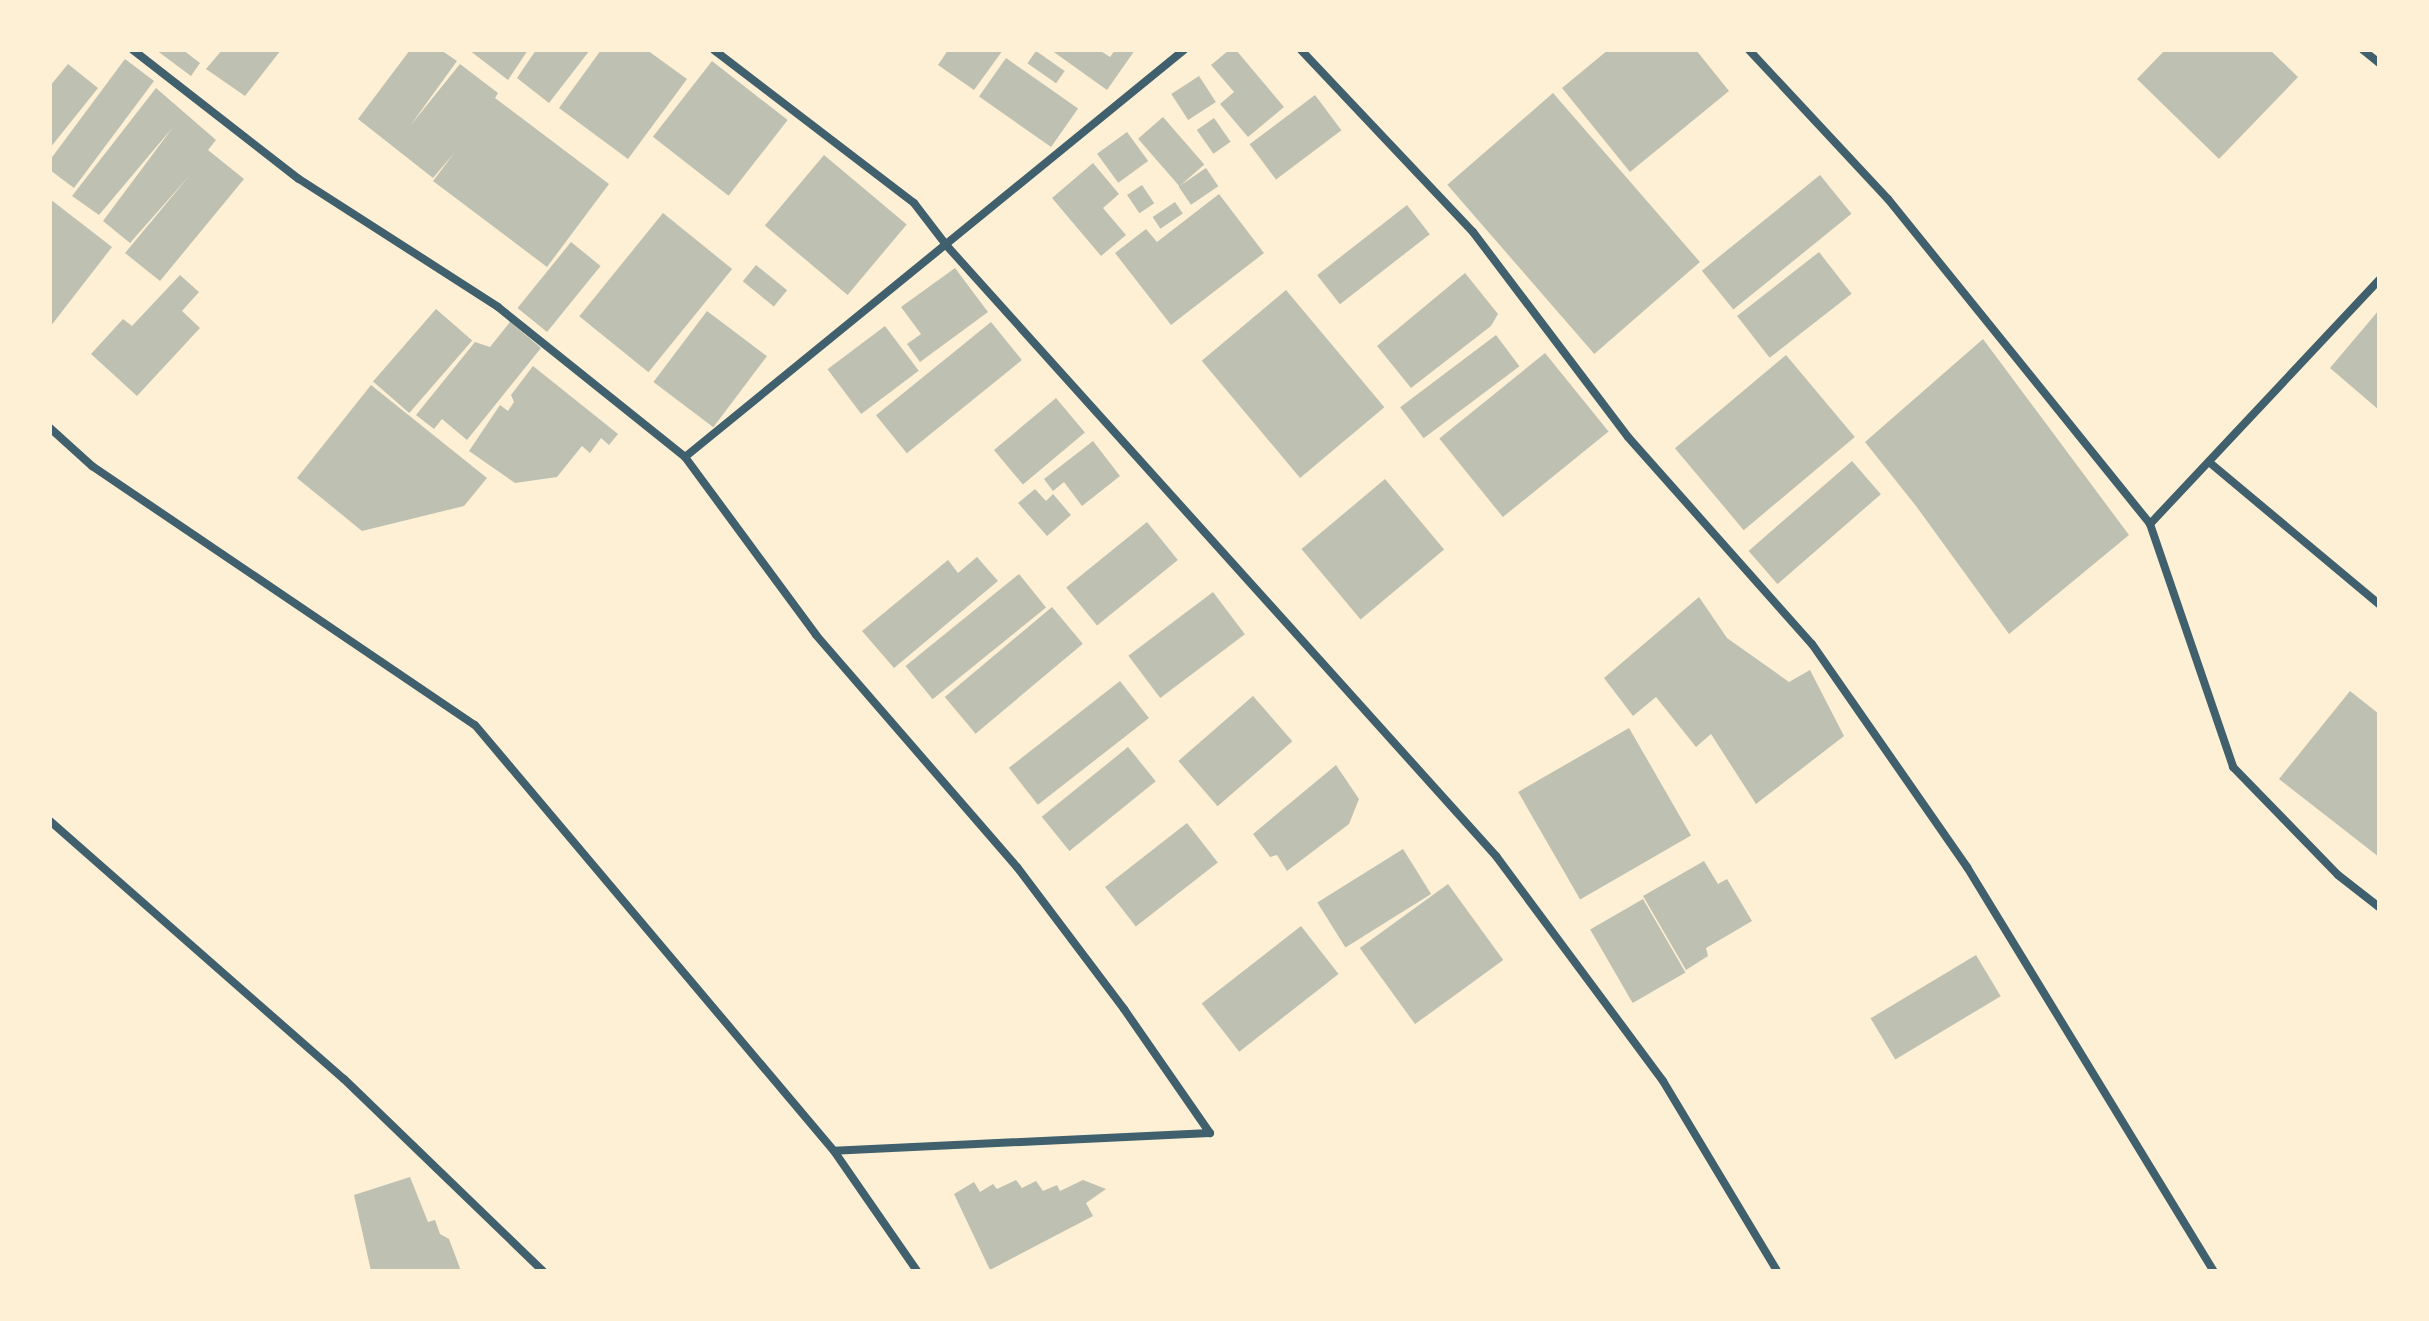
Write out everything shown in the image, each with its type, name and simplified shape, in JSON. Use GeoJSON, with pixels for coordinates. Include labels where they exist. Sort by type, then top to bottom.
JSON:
{"type":"FeatureCollection","features":[{"type":"Feature","properties":{"kind":"street"},"geometry":{"type":"LineString","coordinates":[[133,50],[299,179],[498,307],[685,457],[816,635],[1017,867],[1124,1009],[1210,1133],[834,1151]]}},
{"type":"Feature","properties":{"kind":"street"},"geometry":{"type":"LineString","coordinates":[[714,50],[914,203],[947,246],[1496,856],[1663,1081],[1777,1271]]}},
{"type":"Feature","properties":{"kind":"street"},"geometry":{"type":"LineString","coordinates":[[685,457],[1184,50]]}},
{"type":"Feature","properties":{"kind":"street"},"geometry":{"type":"LineString","coordinates":[[1301,50],[1473,232],[1628,437],[1812,644],[1967,867],[2214,1271]]}},
{"type":"Feature","properties":{"kind":"street"},"geometry":{"type":"LineString","coordinates":[[1749,50],[1888,199],[2150,524],[2233,767],[2338,875],[2379,907]]}},
{"type":"Feature","properties":{"kind":"street"},"geometry":{"type":"LineString","coordinates":[[2363,50],[2379,63]]}},
{"type":"Feature","properties":{"kind":"street"},"geometry":{"type":"LineString","coordinates":[[2150,524],[2379,280]]}},
{"type":"Feature","properties":{"kind":"street"},"geometry":{"type":"LineString","coordinates":[[50,428],[92,466],[475,725],[834,1151],[917,1271]]}},
{"type":"Feature","properties":{"kind":"street"},"geometry":{"type":"LineString","coordinates":[[2209,462],[2379,604]]}},
{"type":"Feature","properties":{"kind":"street"},"geometry":{"type":"LineString","coordinates":[[50,821],[344,1079],[543,1271]]}},
{"type":"Feature","properties":{"kind":"building"},"geometry":{"type":"Polygon","coordinates":[[[156,50],[183,50],[200,63],[191,76],[156,50]]]}},
{"type":"Feature","properties":{"kind":"building"},"geometry":{"type":"Polygon","coordinates":[[[222,50],[281,50],[245,96],[206,69],[222,50]]]}},
{"type":"Feature","properties":{"kind":"building"},"geometry":{"type":"Polygon","coordinates":[[[410,50],[441,50],[457,61],[410,126],[460,64],[498,93],[495,98],[609,184],[547,267],[433,181],[455,152],[433,178],[358,119],[410,50]]]}},
{"type":"Feature","properties":{"kind":"building"},"geometry":{"type":"Polygon","coordinates":[[[469,50],[528,50],[508,80],[469,50]]]}},
{"type":"Feature","properties":{"kind":"building"},"geometry":{"type":"Polygon","coordinates":[[[536,50],[590,50],[549,103],[517,78],[536,50]]]}},
{"type":"Feature","properties":{"kind":"building"},"geometry":{"type":"Polygon","coordinates":[[[601,50],[647,50],[687,79],[628,159],[559,108],[601,50]]]}},
{"type":"Feature","properties":{"kind":"building"},"geometry":{"type":"Polygon","coordinates":[[[948,50],[1003,50],[974,90],[938,65],[948,50]]]}},
{"type":"Feature","properties":{"kind":"building"},"geometry":{"type":"Polygon","coordinates":[[[1051,50],[1099,50],[1110,57],[1115,50],[1135,50],[1107,90],[1051,50]]]}},
{"type":"Feature","properties":{"kind":"building"},"geometry":{"type":"Polygon","coordinates":[[[1229,50],[1236,50],[1284,107],[1248,137],[1220,104],[1234,92],[1211,65],[1229,50]]]}},
{"type":"Feature","properties":{"kind":"building"},"geometry":{"type":"Polygon","coordinates":[[[1608,50],[1696,50],[1729,91],[1630,172],[1562,88],[1608,50]]]}},
{"type":"Feature","properties":{"kind":"building"},"geometry":{"type":"Polygon","coordinates":[[[2165,50],[2270,50],[2298,77],[2219,159],[2137,79],[2165,50]]]}},
{"type":"Feature","properties":{"kind":"building"},"geometry":{"type":"Polygon","coordinates":[[[1036,51],[1065,71],[1056,83],[1027,63],[1036,51]]]}},
{"type":"Feature","properties":{"kind":"building"},"geometry":{"type":"Polygon","coordinates":[[[1006,58],[1078,108],[1051,147],[979,97],[1006,58]]]}},
{"type":"Feature","properties":{"kind":"building"},"geometry":{"type":"Polygon","coordinates":[[[125,59],[154,81],[74,188],[50,170],[50,160],[125,59]]]}},
{"type":"Feature","properties":{"kind":"building"},"geometry":{"type":"Polygon","coordinates":[[[712,61],[788,120],[729,196],[653,137],[712,61]]]}},
{"type":"Feature","properties":{"kind":"building"},"geometry":{"type":"Polygon","coordinates":[[[68,64],[98,88],[50,148],[50,86],[68,64]]]}},
{"type":"Feature","properties":{"kind":"building"},"geometry":{"type":"Polygon","coordinates":[[[1199,76],[1216,102],[1188,120],[1171,94],[1199,76]]]}},
{"type":"Feature","properties":{"kind":"building"},"geometry":{"type":"Polygon","coordinates":[[[156,88],[216,140],[208,150],[244,179],[160,281],[125,253],[190,175],[130,243],[103,221],[173,127],[99,215],[72,196],[156,88]]]}},
{"type":"Feature","properties":{"kind":"building"},"geometry":{"type":"Polygon","coordinates":[[[1553,93],[1700,262],[1594,354],[1447,185],[1553,93]]]}},
{"type":"Feature","properties":{"kind":"building"},"geometry":{"type":"Polygon","coordinates":[[[1315,95],[1341,130],[1276,179],[1250,144],[1315,95]]]}},
{"type":"Feature","properties":{"kind":"building"},"geometry":{"type":"Polygon","coordinates":[[[1163,117],[1204,165],[1179,186],[1138,139],[1163,117]]]}},
{"type":"Feature","properties":{"kind":"building"},"geometry":{"type":"Polygon","coordinates":[[[1214,118],[1231,142],[1213,154],[1197,130],[1214,118]]]}},
{"type":"Feature","properties":{"kind":"building"},"geometry":{"type":"Polygon","coordinates":[[[1127,132],[1148,161],[1118,183],[1097,154],[1127,132]]]}},
{"type":"Feature","properties":{"kind":"building"},"geometry":{"type":"Polygon","coordinates":[[[824,155],[907,224],[848,295],[765,225],[824,155]]]}},
{"type":"Feature","properties":{"kind":"building"},"geometry":{"type":"Polygon","coordinates":[[[1093,163],[1119,194],[1103,208],[1126,235],[1101,256],[1052,198],[1093,163]]]}},
{"type":"Feature","properties":{"kind":"building"},"geometry":{"type":"Polygon","coordinates":[[[1206,168],[1218,186],[1191,205],[1179,186],[1206,168]]]}},
{"type":"Feature","properties":{"kind":"building"},"geometry":{"type":"Polygon","coordinates":[[[1820,175],[1851,214],[1733,310],[1702,271],[1820,175]]]}},
{"type":"Feature","properties":{"kind":"building"},"geometry":{"type":"Polygon","coordinates":[[[1142,185],[1154,203],[1139,213],[1127,195],[1142,185]]]}},
{"type":"Feature","properties":{"kind":"building"},"geometry":{"type":"Polygon","coordinates":[[[1219,194],[1264,253],[1171,325],[1115,253],[1146,229],[1157,242],[1219,194]]]}},
{"type":"Feature","properties":{"kind":"building"},"geometry":{"type":"Polygon","coordinates":[[[50,199],[112,247],[50,327],[50,199]]]}},
{"type":"Feature","properties":{"kind":"building"},"geometry":{"type":"Polygon","coordinates":[[[1175,202],[1183,214],[1160,229],[1153,217],[1175,202]]]}},
{"type":"Feature","properties":{"kind":"building"},"geometry":{"type":"Polygon","coordinates":[[[1407,205],[1430,234],[1340,304],[1317,275],[1407,205]]]}},
{"type":"Feature","properties":{"kind":"building"},"geometry":{"type":"Polygon","coordinates":[[[663,213],[732,269],[648,372],[579,316],[663,213]]]}},
{"type":"Feature","properties":{"kind":"building"},"geometry":{"type":"Polygon","coordinates":[[[571,242],[601,266],[547,332],[518,308],[571,242]]]}},
{"type":"Feature","properties":{"kind":"building"},"geometry":{"type":"Polygon","coordinates":[[[1819,252],[1852,294],[1770,358],[1737,316],[1819,252]]]}},
{"type":"Feature","properties":{"kind":"building"},"geometry":{"type":"Polygon","coordinates":[[[756,265],[787,290],[774,306],[743,281],[756,265]]]}},
{"type":"Feature","properties":{"kind":"building"},"geometry":{"type":"Polygon","coordinates":[[[955,268],[988,312],[920,362],[907,344],[921,334],[901,307],[955,268]]]}},
{"type":"Feature","properties":{"kind":"building"},"geometry":{"type":"Polygon","coordinates":[[[1465,273],[1498,314],[1491,326],[1411,388],[1377,346],[1465,273]]]}},
{"type":"Feature","properties":{"kind":"building"},"geometry":{"type":"Polygon","coordinates":[[[180,275],[199,292],[182,311],[200,328],[137,396],[91,354],[123,319],[132,326],[180,275]]]}},
{"type":"Feature","properties":{"kind":"building"},"geometry":{"type":"Polygon","coordinates":[[[1286,290],[1384,407],[1300,478],[1202,361],[1286,290]]]}},
{"type":"Feature","properties":{"kind":"building"},"geometry":{"type":"Polygon","coordinates":[[[436,309],[472,340],[409,413],[373,381],[436,309]]]}},
{"type":"Feature","properties":{"kind":"building"},"geometry":{"type":"Polygon","coordinates":[[[2379,310],[2379,410],[2330,368],[2379,310]]]}},
{"type":"Feature","properties":{"kind":"building"},"geometry":{"type":"Polygon","coordinates":[[[707,311],[767,356],[713,427],[653,382],[707,311]]]}},
{"type":"Feature","properties":{"kind":"building"},"geometry":{"type":"Polygon","coordinates":[[[510,322],[541,348],[467,440],[442,419],[434,429],[416,415],[475,342],[490,347],[510,322]]]}},
{"type":"Feature","properties":{"kind":"building"},"geometry":{"type":"Polygon","coordinates":[[[991,322],[1022,360],[907,453],[876,415],[991,322]]]}},
{"type":"Feature","properties":{"kind":"building"},"geometry":{"type":"Polygon","coordinates":[[[885,326],[919,371],[861,414],[827,369],[885,326]]]}},
{"type":"Feature","properties":{"kind":"building"},"geometry":{"type":"Polygon","coordinates":[[[1496,335],[1519,366],[1424,438],[1400,407],[1496,335]]]}},
{"type":"Feature","properties":{"kind":"building"},"geometry":{"type":"Polygon","coordinates":[[[1983,339],[2129,535],[2009,634],[1865,442],[1983,339]]]}},
{"type":"Feature","properties":{"kind":"building"},"geometry":{"type":"Polygon","coordinates":[[[1545,353],[1609,431],[1503,517],[1439,439],[1545,353]]]}},
{"type":"Feature","properties":{"kind":"building"},"geometry":{"type":"Polygon","coordinates":[[[1786,355],[1855,437],[1744,530],[1675,448],[1786,355]]]}},
{"type":"Feature","properties":{"kind":"building"},"geometry":{"type":"Polygon","coordinates":[[[533,366],[618,434],[609,445],[601,438],[590,453],[582,446],[557,477],[515,483],[469,451],[500,405],[508,411],[514,402],[511,395],[533,366]]]}},
{"type":"Feature","properties":{"kind":"building"},"geometry":{"type":"Polygon","coordinates":[[[371,385],[487,478],[464,506],[362,531],[297,478],[371,385]]]}},
{"type":"Feature","properties":{"kind":"building"},"geometry":{"type":"Polygon","coordinates":[[[1056,398],[1085,432],[1023,485],[994,450],[1056,398]]]}},
{"type":"Feature","properties":{"kind":"building"},"geometry":{"type":"Polygon","coordinates":[[[1093,441],[1120,476],[1082,506],[1064,482],[1053,491],[1044,479],[1093,441]]]}},
{"type":"Feature","properties":{"kind":"building"},"geometry":{"type":"Polygon","coordinates":[[[1852,461],[1881,494],[1777,584],[1749,551],[1852,461]]]}},
{"type":"Feature","properties":{"kind":"building"},"geometry":{"type":"Polygon","coordinates":[[[1385,479],[1444,549],[1361,620],[1302,549],[1385,479]]]}},
{"type":"Feature","properties":{"kind":"building"},"geometry":{"type":"Polygon","coordinates":[[[1035,489],[1046,501],[1053,494],[1071,515],[1047,536],[1018,503],[1035,489]]]}},
{"type":"Feature","properties":{"kind":"building"},"geometry":{"type":"Polygon","coordinates":[[[1147,522],[1178,560],[1097,626],[1066,587],[1147,522]]]}},
{"type":"Feature","properties":{"kind":"building"},"geometry":{"type":"Polygon","coordinates":[[[977,557],[998,581],[894,668],[862,631],[948,560],[958,573],[977,557]]]}},
{"type":"Feature","properties":{"kind":"building"},"geometry":{"type":"Polygon","coordinates":[[[1019,574],[1046,607],[933,699],[906,666],[1019,574]]]}},
{"type":"Feature","properties":{"kind":"building"},"geometry":{"type":"Polygon","coordinates":[[[1213,592],[1245,634],[1160,698],[1128,656],[1213,592]]]}},
{"type":"Feature","properties":{"kind":"building"},"geometry":{"type":"Polygon","coordinates":[[[1699,597],[1727,638],[1789,682],[1810,670],[1844,736],[1756,804],[1711,734],[1696,747],[1656,697],[1633,716],[1604,678],[1699,597]]]}},
{"type":"Feature","properties":{"kind":"building"},"geometry":{"type":"Polygon","coordinates":[[[1052,607],[1083,644],[976,734],[945,697],[1052,607]]]}},
{"type":"Feature","properties":{"kind":"building"},"geometry":{"type":"Polygon","coordinates":[[[1120,681],[1149,718],[1038,805],[1009,768],[1120,681]]]}},
{"type":"Feature","properties":{"kind":"building"},"geometry":{"type":"Polygon","coordinates":[[[2350,691],[2379,714],[2379,857],[2279,779],[2350,691]]]}},
{"type":"Feature","properties":{"kind":"building"},"geometry":{"type":"Polygon","coordinates":[[[1253,696],[1292,741],[1218,806],[1178,761],[1253,696]]]}},
{"type":"Feature","properties":{"kind":"building"},"geometry":{"type":"Polygon","coordinates":[[[1629,728],[1691,835],[1580,899],[1518,792],[1629,728]]]}},
{"type":"Feature","properties":{"kind":"building"},"geometry":{"type":"Polygon","coordinates":[[[1128,747],[1156,781],[1069,851],[1042,817],[1128,747]]]}},
{"type":"Feature","properties":{"kind":"building"},"geometry":{"type":"Polygon","coordinates":[[[1336,765],[1359,799],[1349,824],[1287,871],[1277,855],[1270,857],[1253,834],[1336,765]]]}},
{"type":"Feature","properties":{"kind":"building"},"geometry":{"type":"Polygon","coordinates":[[[1187,823],[1218,862],[1136,926],[1105,887],[1187,823]]]}},
{"type":"Feature","properties":{"kind":"building"},"geometry":{"type":"Polygon","coordinates":[[[1403,849],[1431,894],[1345,947],[1317,903],[1403,849]]]}},
{"type":"Feature","properties":{"kind":"building"},"geometry":{"type":"Polygon","coordinates":[[[1704,861],[1718,884],[1727,879],[1752,921],[1706,948],[1708,956],[1686,970],[1643,896],[1704,861]]]}},
{"type":"Feature","properties":{"kind":"building"},"geometry":{"type":"Polygon","coordinates":[[[1448,884],[1503,960],[1415,1024],[1360,948],[1448,884]]]}},
{"type":"Feature","properties":{"kind":"building"},"geometry":{"type":"Polygon","coordinates":[[[1643,899],[1686,973],[1633,1003],[1590,930],[1643,899]]]}},
{"type":"Feature","properties":{"kind":"building"},"geometry":{"type":"Polygon","coordinates":[[[1301,926],[1339,974],[1239,1052],[1202,1004],[1301,926]]]}},
{"type":"Feature","properties":{"kind":"building"},"geometry":{"type":"Polygon","coordinates":[[[1976,955],[2001,996],[1895,1059],[1871,1018],[1976,955]]]}},
{"type":"Feature","properties":{"kind":"building"},"geometry":{"type":"Polygon","coordinates":[[[410,1177],[428,1222],[435,1220],[440,1234],[449,1239],[461,1271],[371,1271],[354,1195],[410,1177]]]}},
{"type":"Feature","properties":{"kind":"building"},"geometry":{"type":"Polygon","coordinates":[[[1016,1180],[1022,1188],[1036,1181],[1043,1191],[1057,1185],[1060,1191],[1083,1180],[1106,1189],[1086,1203],[1093,1216],[990,1270],[954,1194],[974,1182],[980,1192],[993,1184],[997,1189],[1016,1180]]]}}]}
